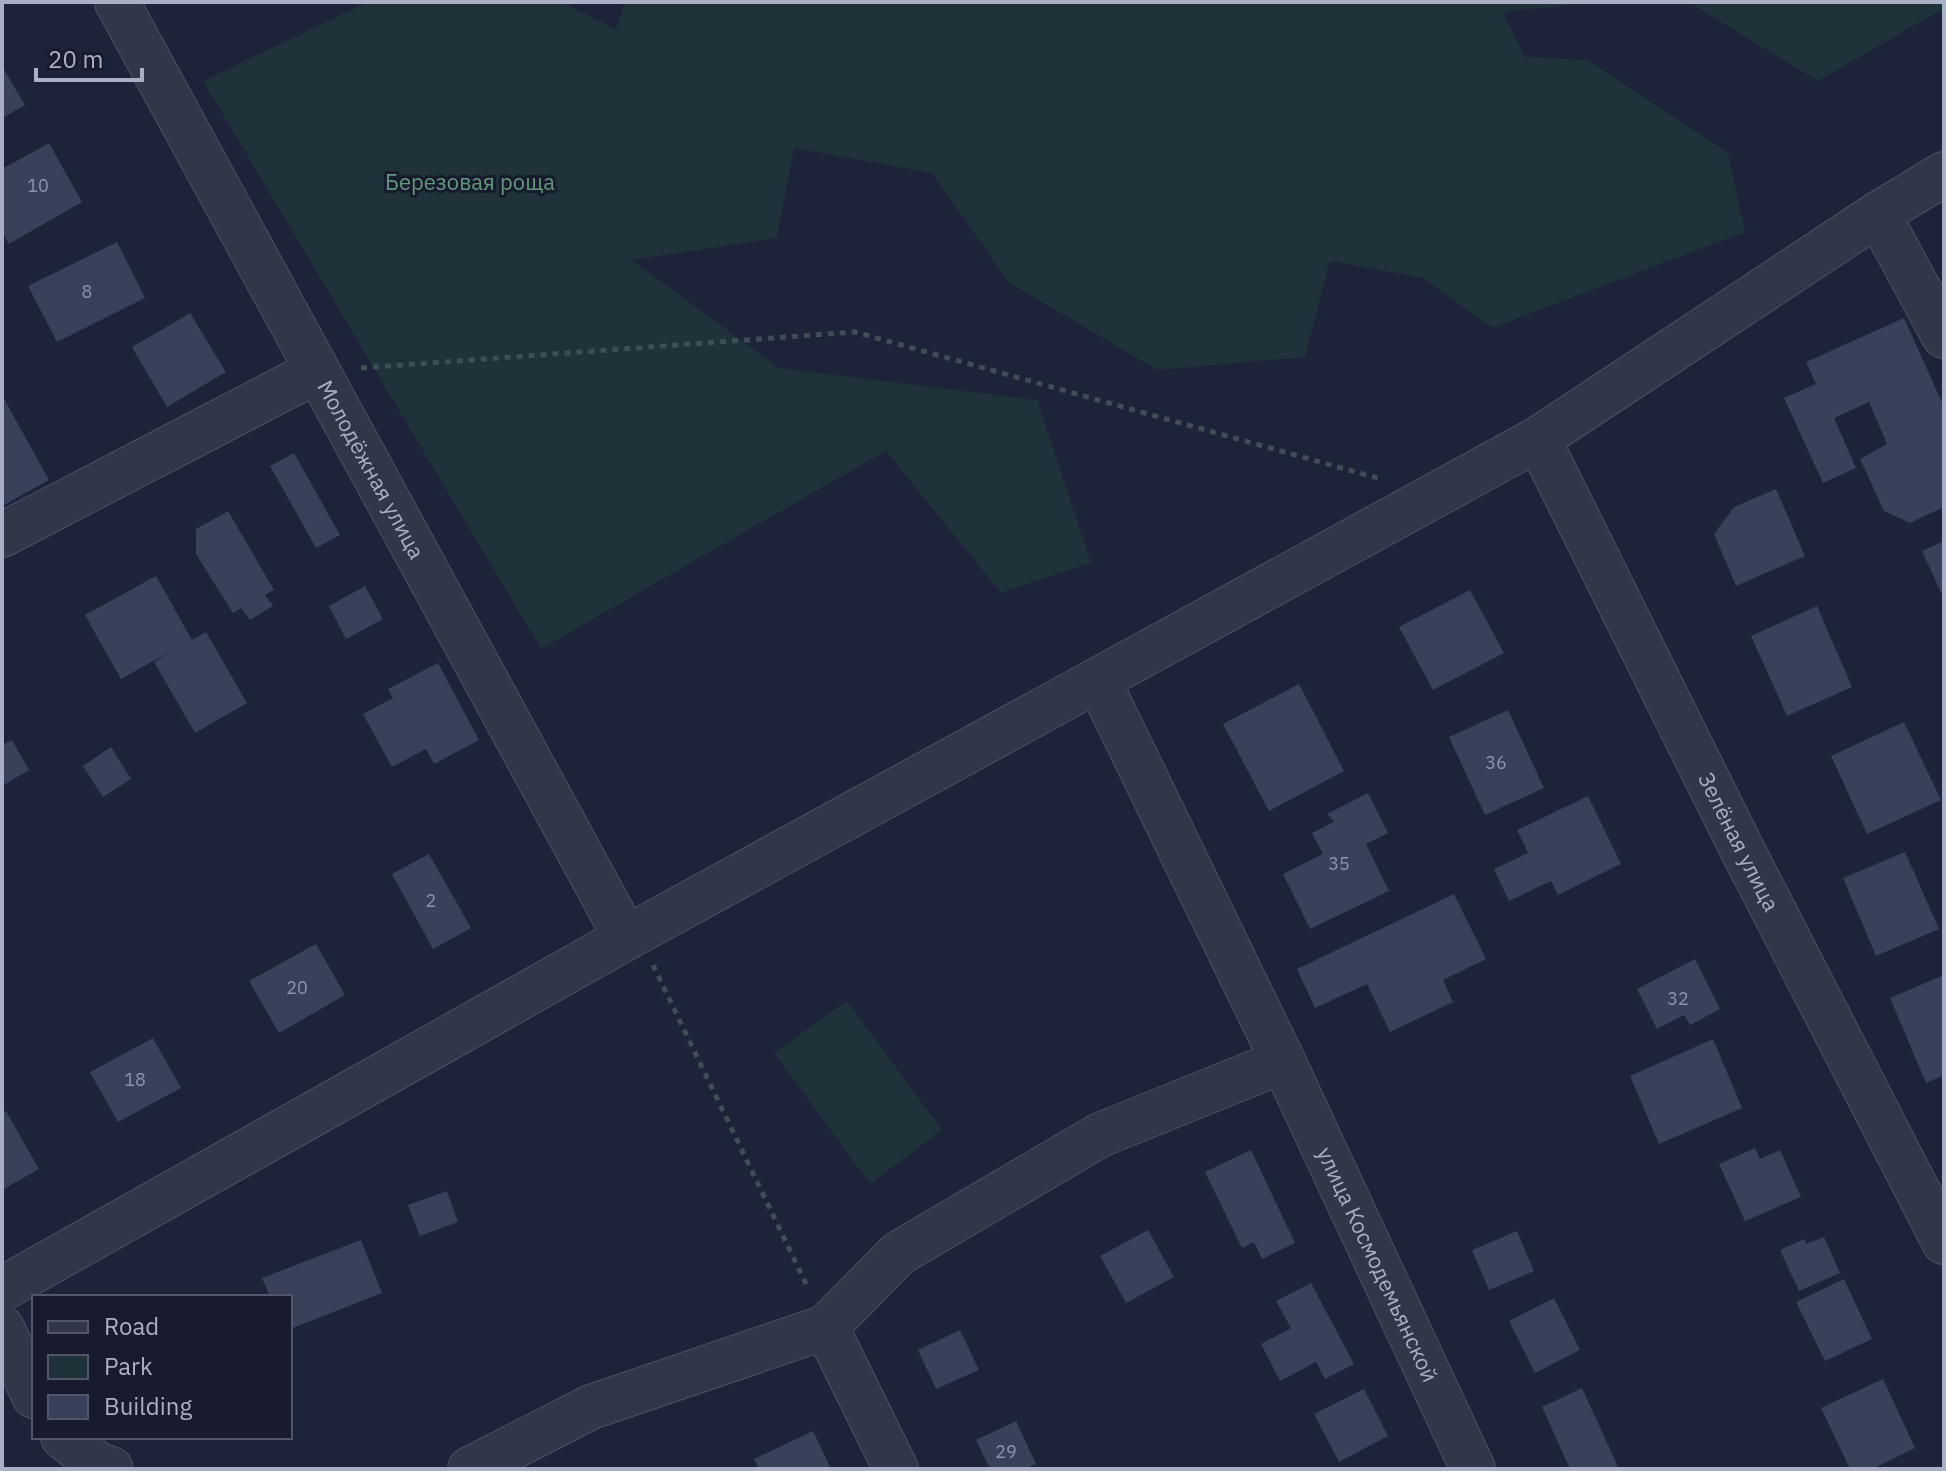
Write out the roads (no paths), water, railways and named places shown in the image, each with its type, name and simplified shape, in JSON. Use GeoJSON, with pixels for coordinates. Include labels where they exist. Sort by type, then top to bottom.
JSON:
{"type":"FeatureCollection","features":[{"type":"Feature","properties":{"kind":"street","name":"Молодёжная улица"},"geometry":{"type":"LineString","coordinates":[[117,2],[317,371],[632,935]]}},
{"type":"Feature","properties":{"kind":"street"},"geometry":{"type":"LineString","coordinates":[[2,1289],[632,935],[1538,439],[1878,214],[1944,174]]}},
{"type":"Feature","properties":{"kind":"street"},"geometry":{"type":"LineString","coordinates":[[1878,214],[1944,336]]}},
{"type":"Feature","properties":{"kind":"street"},"geometry":{"type":"LineString","coordinates":[[2,535],[317,371]]}},
{"type":"Feature","properties":{"kind":"street","name":"Зелёная улица"},"geometry":{"type":"LineString","coordinates":[[1538,439],[1744,853],[1944,1242]]}},
{"type":"Feature","properties":{"kind":"street","name":"улица Космодемьянской"},"geometry":{"type":"LineString","coordinates":[[1098,680],[1283,1061],[1473,1469]]}},
{"type":"Feature","properties":{"kind":"street"},"geometry":{"type":"LineString","coordinates":[[470,1469],[591,1407],[826,1327],[899,1253],[1086,1142],[1283,1061]]}},
{"type":"Feature","properties":{"kind":"street"},"geometry":{"type":"LineString","coordinates":[[826,1327],[896,1469]]}},
{"type":"Feature","properties":{"kind":"street"},"geometry":{"type":"LineString","coordinates":[[2,1328],[32,1392]]}},
{"type":"Feature","properties":{"kind":"street"},"geometry":{"type":"LineString","coordinates":[[66,1439],[97,1464],[111,1469]]}},
{"type":"Feature","properties":{"kind":"park label","name":"Березовая роща"},"geometry":{"type":"Point","coordinates":[470,182]}}]}
